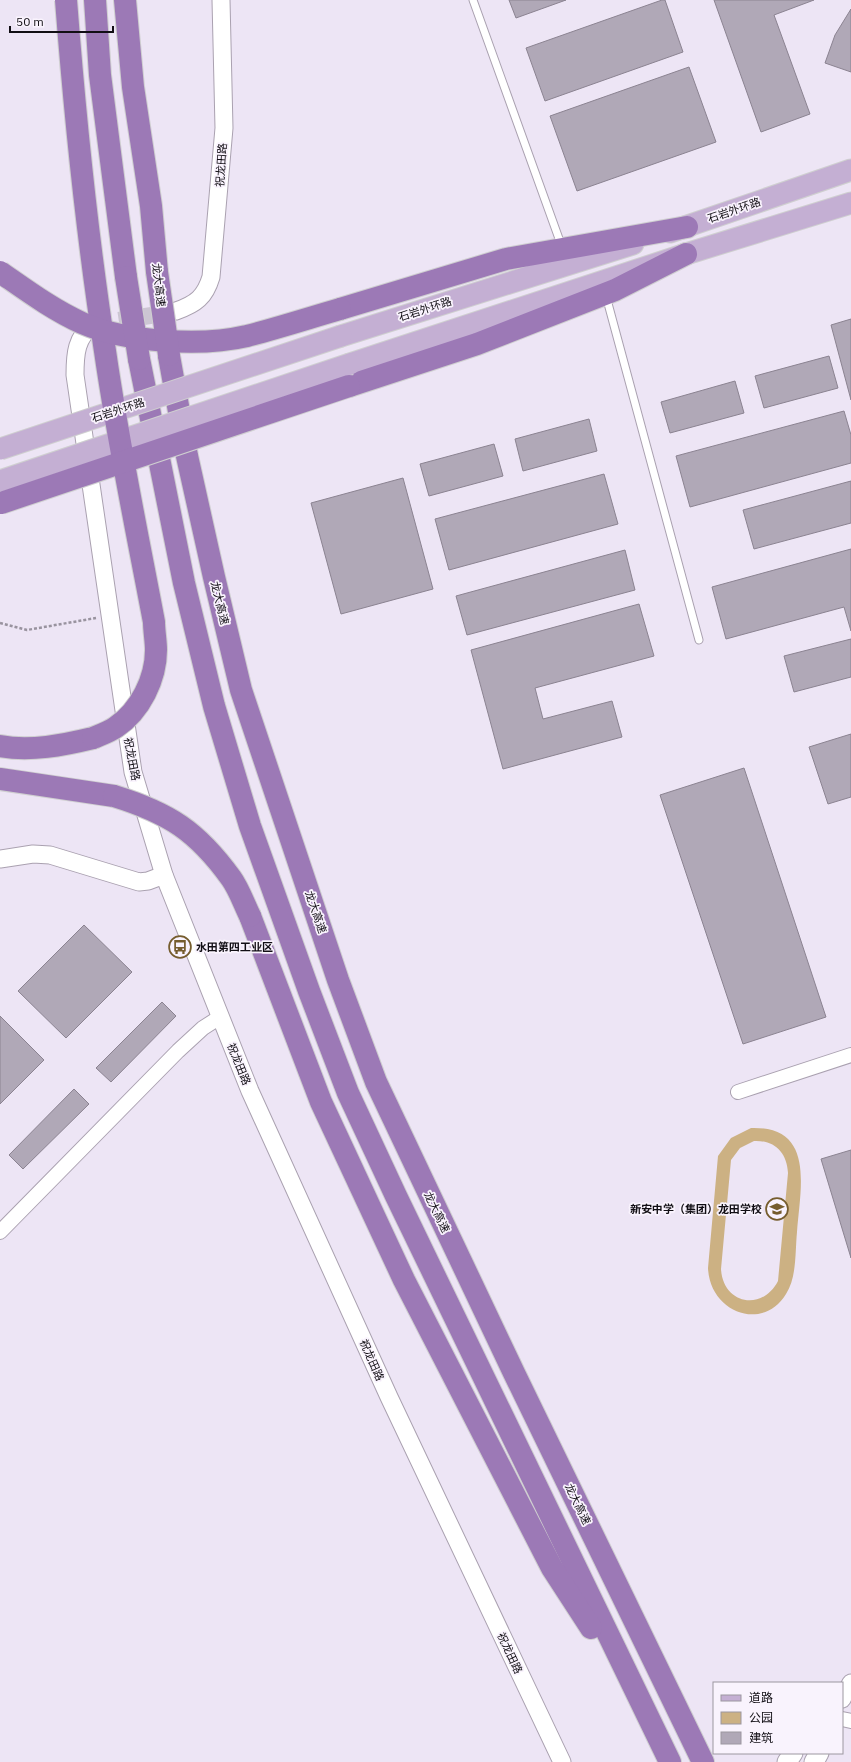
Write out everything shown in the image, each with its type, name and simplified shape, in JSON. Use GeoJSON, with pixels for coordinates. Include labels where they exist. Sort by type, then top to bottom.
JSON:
{"type":"FeatureCollection","features":[{"type":"Feature","properties":{"kind":"highway"},"geometry":{"type":"LineString","coordinates":[[0,746],[13,749],[67,744],[93,738],[116,727],[133,712],[145,695],[152,675],[156,650],[154,622],[105,353],[88,234],[72,89],[66,0]]}},
{"type":"Feature","properties":{"kind":"highway"},"geometry":{"type":"LineString","coordinates":[[94,0],[100,75],[126,277],[139,359],[184,583],[214,706],[250,826],[309,991],[348,1093],[549,1514],[573,1584],[644,1709],[670,1762]]}},
{"type":"Feature","properties":{"kind":"highway","name":"龙大高速"},"geometry":{"type":"LineString","coordinates":[[125,0],[133,87],[151,206],[157,272],[169,356],[187,456],[241,690],[338,980],[376,1082],[703,1762]]}},
{"type":"Feature","properties":{"kind":"highway"},"geometry":{"type":"LineString","coordinates":[[0,272],[44,302],[83,323],[122,334],[153,340],[216,341],[246,336],[506,260],[687,227]]}},
{"type":"Feature","properties":{"kind":"highway"},"geometry":{"type":"LineString","coordinates":[[0,503],[477,344],[605,294],[686,254]]}},
{"type":"Feature","properties":{"kind":"highway"},"geometry":{"type":"LineString","coordinates":[[0,768],[49,787]]}},
{"type":"Feature","properties":{"kind":"highway"},"geometry":{"type":"LineString","coordinates":[[0,779],[114,796],[146,806],[168,816],[189,830],[232,879],[250,916],[321,1102],[404,1280],[552,1568],[573,1584]]}},
{"type":"Feature","properties":{"kind":"main road","name":"石岩外环路"},"geometry":{"type":"LineString","coordinates":[[0,450],[341,336],[687,227],[851,170]]}},
{"type":"Feature","properties":{"kind":"main road"},"geometry":{"type":"LineString","coordinates":[[0,481],[686,254],[851,203]]}},
{"type":"Feature","properties":{"kind":"street","name":"祝龙田路"},"geometry":{"type":"LineString","coordinates":[[176,311],[199,300],[208,289],[211,277],[224,128],[221,0]]}},
{"type":"Feature","properties":{"kind":"street","name":"祝龙田路"},"geometry":{"type":"LineString","coordinates":[[94,324],[85,331],[79,342],[75,357],[75,375],[133,772],[164,875],[250,1091],[389,1397],[562,1762]]}},
{"type":"Feature","properties":{"kind":"street"},"geometry":{"type":"LineString","coordinates":[[0,860],[33,854],[50,855],[139,882],[148,881],[164,875]]}},
{"type":"Feature","properties":{"kind":"street"},"geometry":{"type":"LineString","coordinates":[[0,1232],[178,1051],[203,1028],[220,1017]]}},
{"type":"Feature","properties":{"kind":"street"},"geometry":{"type":"LineString","coordinates":[[738,1092],[851,1054]]}},
{"type":"Feature","properties":{"kind":"street"},"geometry":{"type":"LineString","coordinates":[[843,1697],[851,1683]]}},
{"type":"Feature","properties":{"kind":"lane"},"geometry":{"type":"LineString","coordinates":[[473,0],[562,249]]}},
{"type":"Feature","properties":{"kind":"lane"},"geometry":{"type":"LineString","coordinates":[[605,294],[699,640]]}},
{"type":"Feature","properties":{"kind":"path"},"geometry":{"type":"LineString","coordinates":[[0,623],[27,630],[110,616]]}},
{"type":"Feature","properties":{"kind":"green space"},"geometry":{"type":"Polygon","coordinates":[[[751,1128],[772,1130],[786,1137],[795,1149],[800,1163],[801,1180],[795,1264],[790,1287],[776,1306],[764,1312],[752,1314],[739,1312],[727,1306],[718,1296],[711,1284],[708,1268],[718,1156],[731,1138],[751,1128]],[[754,1141],[740,1148],[731,1160],[721,1269],[723,1281],[728,1290],[744,1300],[753,1300],[763,1297],[771,1291],[778,1281],[788,1173],[782,1153],[773,1145],[761,1141],[754,1141]]]}},
{"type":"Feature","properties":{"kind":"building"},"geometry":{"type":"Polygon","coordinates":[[[509,0],[566,0],[516,18],[509,0]]]}},
{"type":"Feature","properties":{"kind":"building"},"geometry":{"type":"Polygon","coordinates":[[[665,0],[683,52],[545,101],[526,48],[665,0]]]}},
{"type":"Feature","properties":{"kind":"building"},"geometry":{"type":"Polygon","coordinates":[[[714,0],[814,0],[774,15],[810,114],[761,132],[714,0]]]}},
{"type":"Feature","properties":{"kind":"building"},"geometry":{"type":"Polygon","coordinates":[[[851,9],[851,72],[825,63],[835,35],[851,9]]]}},
{"type":"Feature","properties":{"kind":"building"},"geometry":{"type":"Polygon","coordinates":[[[689,67],[716,142],[577,191],[550,116],[689,67]]]}},
{"type":"Feature","properties":{"kind":"building"},"geometry":{"type":"Polygon","coordinates":[[[851,319],[851,400],[831,325],[851,319]]]}},
{"type":"Feature","properties":{"kind":"building"},"geometry":{"type":"Polygon","coordinates":[[[829,356],[838,388],[764,408],[755,376],[829,356]]]}},
{"type":"Feature","properties":{"kind":"building"},"geometry":{"type":"Polygon","coordinates":[[[735,381],[744,413],[670,433],[661,402],[735,381]]]}},
{"type":"Feature","properties":{"kind":"building"},"geometry":{"type":"Polygon","coordinates":[[[844,411],[851,435],[851,463],[690,507],[676,456],[844,411]]]}},
{"type":"Feature","properties":{"kind":"building"},"geometry":{"type":"Polygon","coordinates":[[[589,419],[597,451],[523,471],[515,439],[589,419]]]}},
{"type":"Feature","properties":{"kind":"building"},"geometry":{"type":"Polygon","coordinates":[[[494,444],[503,476],[429,496],[420,464],[494,444]]]}},
{"type":"Feature","properties":{"kind":"building"},"geometry":{"type":"Polygon","coordinates":[[[604,474],[618,524],[449,570],[435,519],[604,474]]]}},
{"type":"Feature","properties":{"kind":"building"},"geometry":{"type":"Polygon","coordinates":[[[403,478],[433,589],[341,614],[311,503],[403,478]]]}},
{"type":"Feature","properties":{"kind":"building"},"geometry":{"type":"Polygon","coordinates":[[[851,481],[851,523],[754,549],[743,510],[851,481]]]}},
{"type":"Feature","properties":{"kind":"building"},"geometry":{"type":"Polygon","coordinates":[[[851,549],[851,631],[844,607],[726,639],[712,587],[851,549]]]}},
{"type":"Feature","properties":{"kind":"building"},"geometry":{"type":"Polygon","coordinates":[[[625,550],[635,590],[467,635],[456,596],[625,550]]]}},
{"type":"Feature","properties":{"kind":"building"},"geometry":{"type":"Polygon","coordinates":[[[639,604],[654,656],[535,688],[543,719],[612,701],[622,737],[503,769],[471,650],[639,604]]]}},
{"type":"Feature","properties":{"kind":"building"},"geometry":{"type":"Polygon","coordinates":[[[851,639],[851,677],[794,692],[784,656],[851,639]]]}},
{"type":"Feature","properties":{"kind":"building"},"geometry":{"type":"Polygon","coordinates":[[[851,734],[851,797],[828,804],[809,747],[851,734]]]}},
{"type":"Feature","properties":{"kind":"building"},"geometry":{"type":"Polygon","coordinates":[[[744,768],[826,1017],[743,1044],[660,795],[744,768]]]}},
{"type":"Feature","properties":{"kind":"building"},"geometry":{"type":"Polygon","coordinates":[[[84,925],[132,972],[66,1038],[18,991],[84,925]]]}},
{"type":"Feature","properties":{"kind":"building"},"geometry":{"type":"Polygon","coordinates":[[[162,1002],[176,1016],[111,1082],[96,1068],[162,1002]]]}},
{"type":"Feature","properties":{"kind":"building"},"geometry":{"type":"Polygon","coordinates":[[[0,1016],[44,1060],[0,1104],[0,1016]]]}},
{"type":"Feature","properties":{"kind":"building"},"geometry":{"type":"Polygon","coordinates":[[[74,1089],[89,1104],[23,1169],[9,1155],[74,1089]]]}},
{"type":"Feature","properties":{"kind":"building"},"geometry":{"type":"Polygon","coordinates":[[[851,1150],[851,1258],[821,1159],[851,1150]]]}},
{"type":"Feature","properties":{"kind":"tunnel"},"geometry":{"type":"LineString","coordinates":[[94,324],[174,312]]}},
{"type":"Feature","properties":{"kind":"place","name":"水田第四工业区"},"geometry":{"type":"Point","coordinates":[180,947]}},
{"type":"Feature","properties":{"kind":"place","name":"新安中学（集团）龙田学校"},"geometry":{"type":"Point","coordinates":[777,1209]}}]}
